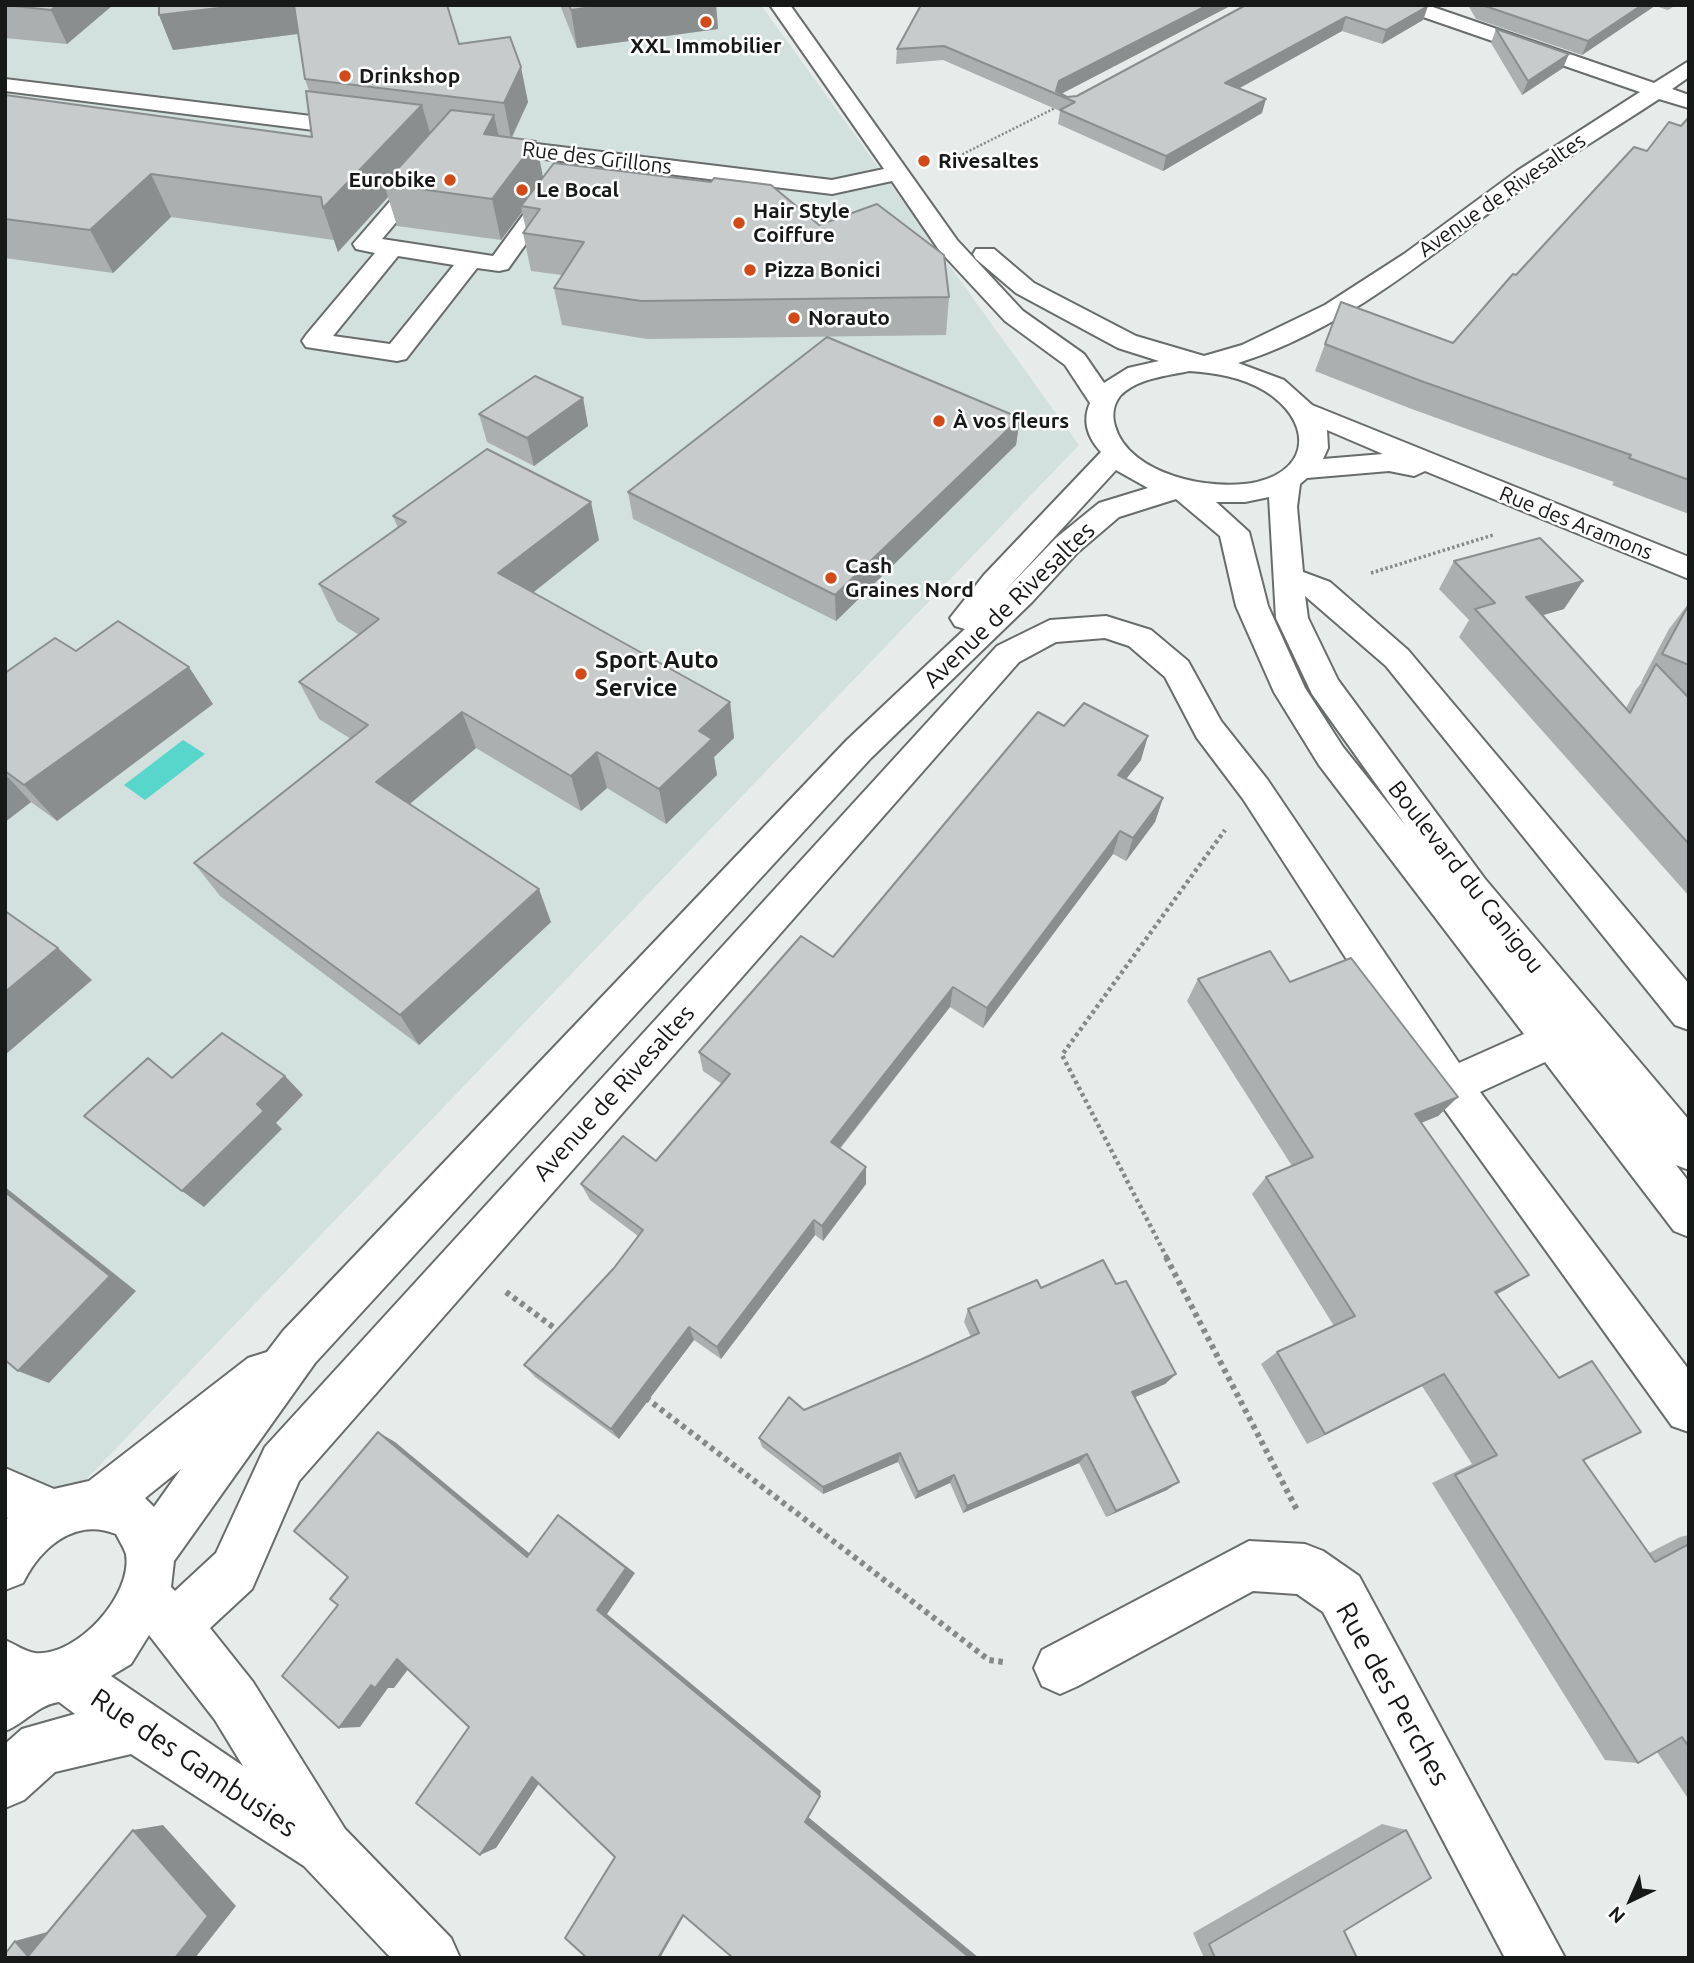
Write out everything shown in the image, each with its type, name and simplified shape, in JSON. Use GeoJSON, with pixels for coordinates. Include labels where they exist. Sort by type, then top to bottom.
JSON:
{"type":"FeatureCollection","features":[{"type":"Feature","properties":{"kind":"street"},"geometry":{"type":"LineString","coordinates":[[1407,5],[1689,102]]}},
{"type":"Feature","properties":{"kind":"street"},"geometry":{"type":"LineString","coordinates":[[789,7],[948,245],[1014,316],[1074,360],[1102,401]]}},
{"type":"Feature","properties":{"kind":"street","name":"Avenue de Rivesaltes"},"geometry":{"type":"LineString","coordinates":[[1198,364],[1237,357],[1314,321],[1363,293],[1528,174],[1656,92],[1689,67]]}},
{"type":"Feature","properties":{"kind":"street"},"geometry":{"type":"LineString","coordinates":[[5,85],[386,132]]}},
{"type":"Feature","properties":{"kind":"street","name":"Rue des Grillons"},"geometry":{"type":"LineString","coordinates":[[468,142],[832,187],[906,184]]}},
{"type":"Feature","properties":{"kind":"street"},"geometry":{"type":"LineString","coordinates":[[436,161],[365,244],[499,264],[578,156]]}},
{"type":"Feature","properties":{"kind":"street"},"geometry":{"type":"LineString","coordinates":[[906,184],[1025,288],[1127,342],[1198,364],[1261,378],[1283,391],[1304,411],[1314,431],[1313,452],[1294,476],[1246,493],[1223,495],[1181,490],[1152,481],[1114,456],[1102,437],[1098,418],[1102,401],[1115,385],[1135,373],[1160,366],[1198,364]]}},
{"type":"Feature","properties":{"kind":"street"},"geometry":{"type":"LineString","coordinates":[[391,248],[315,341],[397,353],[471,260]]}},
{"type":"Feature","properties":{"kind":"street","name":"Avenue de Rivesaltes"},"geometry":{"type":"LineString","coordinates":[[1283,391],[1288,361],[1314,321]]}},
{"type":"Feature","properties":{"kind":"street","name":"Rue des Aramons"},"geometry":{"type":"LineString","coordinates":[[1304,411],[1689,569]]}},
{"type":"Feature","properties":{"kind":"street","name":"Avenue de Rivesaltes"},"geometry":{"type":"LineString","coordinates":[[859,750],[995,582],[1114,456]]}},
{"type":"Feature","properties":{"kind":"street","name":"Rue des Aramons"},"geometry":{"type":"LineString","coordinates":[[1294,476],[1389,462],[1464,477]]}},
{"type":"Feature","properties":{"kind":"street","name":"Boulevard du Canigou"},"geometry":{"type":"LineString","coordinates":[[1294,476],[1282,507],[1303,583],[1292,618],[1324,686],[1472,890],[1689,1151]]}},
{"type":"Feature","properties":{"kind":"street","name":"Avenue de Rivesaltes"},"geometry":{"type":"LineString","coordinates":[[5,1565],[17,1542],[77,1508],[158,1454],[299,1347],[859,750],[1021,594],[1067,545],[1109,510],[1181,490]]}},
{"type":"Feature","properties":{"kind":"street","name":"Boulevard du Canigou"},"geometry":{"type":"LineString","coordinates":[[1181,490],[1234,532],[1252,606],[1290,692],[1331,755],[1550,1041],[1689,1216]]}},
{"type":"Feature","properties":{"kind":"street"},"geometry":{"type":"LineString","coordinates":[[1303,583],[1397,658],[1689,1013]]}},
{"type":"Feature","properties":{"kind":"street","name":"Avenue de Rivesaltes"},"geometry":{"type":"LineString","coordinates":[[157,1591],[234,1571],[282,1464],[1009,654],[1050,631],[1106,627],[1140,638],[1177,669],[1209,729],[1255,789]]}},
{"type":"Feature","properties":{"kind":"street"},"geometry":{"type":"LineString","coordinates":[[1255,789],[1451,1086],[1689,1409]]}},
{"type":"Feature","properties":{"kind":"street"},"geometry":{"type":"LineString","coordinates":[[1451,1086],[1550,1041]]}},
{"type":"Feature","properties":{"kind":"street","name":"Avenue de Rivesaltes"},"geometry":{"type":"LineString","coordinates":[[157,1591],[299,1347]]}},
{"type":"Feature","properties":{"kind":"street","name":"Rue des Gambusies"},"geometry":{"type":"LineString","coordinates":[[5,1492],[133,1517],[157,1591],[234,1701],[325,1849],[431,1958]]}},
{"type":"Feature","properties":{"kind":"street","name":"Rue des Perches"},"geometry":{"type":"LineString","coordinates":[[1060,1668],[1249,1566],[1305,1569],[1341,1594],[1536,1958]]}},
{"type":"Feature","properties":{"kind":"street"},"geometry":{"type":"LineString","coordinates":[[26,1682],[113,1646],[157,1591]]}},
{"type":"Feature","properties":{"kind":"street","name":"Rue des Gambusies"},"geometry":{"type":"LineString","coordinates":[[26,1682],[138,1726],[182,1758],[325,1849]]}},
{"type":"Feature","properties":{"kind":"street"},"geometry":{"type":"LineString","coordinates":[[5,1781],[41,1748],[138,1726]]}},
{"type":"Feature","properties":{"kind":"path"},"geometry":{"type":"LineString","coordinates":[[906,184],[1066,103]]}},
{"type":"Feature","properties":{"kind":"path"},"geometry":{"type":"LineString","coordinates":[[1303,583],[1557,515]]}},
{"type":"Feature","properties":{"kind":"path"},"geometry":{"type":"LineString","coordinates":[[1255,789],[1062,1055],[1341,1594]]}},
{"type":"Feature","properties":{"kind":"path"},"geometry":{"type":"LineString","coordinates":[[465,1260],[563,1335]]}},
{"type":"Feature","properties":{"kind":"path"},"geometry":{"type":"LineString","coordinates":[[639,1394],[989,1660],[1060,1668]]}},
{"type":"Feature","properties":{"kind":"shaded area"},"geometry":{"type":"Polygon","coordinates":[[[5,5],[761,5],[1079,445],[5,1564],[5,5]]]}},
{"type":"Feature","properties":{"kind":"water"},"geometry":{"type":"Polygon","coordinates":[[[183,740],[205,754],[145,800],[124,785],[183,740]]]}},
{"type":"Feature","properties":{"kind":"building"},"geometry":{"type":"Polygon","coordinates":[[[5,5],[57,5],[51,10],[5,5]]]}},
{"type":"Feature","properties":{"kind":"building"},"geometry":{"type":"Polygon","coordinates":[[[159,5],[244,5],[159,15],[159,5]]]}},
{"type":"Feature","properties":{"kind":"building"},"geometry":{"type":"Polygon","coordinates":[[[294,5],[447,5],[459,44],[510,37],[521,67],[504,103],[305,79],[294,5]]]}},
{"type":"Feature","properties":{"kind":"building"},"geometry":{"type":"Polygon","coordinates":[[[569,5],[606,5],[571,10],[569,5]]]}},
{"type":"Feature","properties":{"kind":"building"},"geometry":{"type":"Polygon","coordinates":[[[921,5],[1208,5],[1059,81],[1056,91],[1067,97],[1077,96],[1246,5],[1428,6],[1386,30],[1346,17],[1225,83],[1266,99],[1166,156],[1060,110],[1075,102],[944,46],[897,49],[921,5]]]}},
{"type":"Feature","properties":{"kind":"building"},"geometry":{"type":"Polygon","coordinates":[[[1482,5],[1642,5],[1588,41],[1482,5]]]}},
{"type":"Feature","properties":{"kind":"building"},"geometry":{"type":"Polygon","coordinates":[[[1496,29],[1569,54],[1528,81],[1496,29]]]}},
{"type":"Feature","properties":{"kind":"building"},"geometry":{"type":"Polygon","coordinates":[[[306,91],[422,105],[323,208],[321,197],[151,174],[90,230],[5,219],[5,95],[312,137],[306,91]]]}},
{"type":"Feature","properties":{"kind":"building"},"geometry":{"type":"Polygon","coordinates":[[[451,110],[494,115],[484,134],[536,141],[492,199],[384,184],[451,110]]]}},
{"type":"Feature","properties":{"kind":"building"},"geometry":{"type":"Polygon","coordinates":[[[1689,117],[1689,480],[1629,458],[1631,455],[1325,344],[1341,302],[1453,343],[1513,274],[1516,275],[1634,147],[1647,151],[1669,122],[1681,126],[1689,117]]]}},
{"type":"Feature","properties":{"kind":"building"},"geometry":{"type":"Polygon","coordinates":[[[554,163],[711,182],[714,178],[771,185],[819,225],[877,204],[944,255],[949,297],[641,301],[554,288],[584,242],[523,233],[540,209],[521,206],[554,163]]]}},
{"type":"Feature","properties":{"kind":"building"},"geometry":{"type":"Polygon","coordinates":[[[827,337],[1020,418],[835,595],[628,492],[827,337]]]}},
{"type":"Feature","properties":{"kind":"building"},"geometry":{"type":"Polygon","coordinates":[[[535,376],[583,398],[527,438],[479,414],[535,376]]]}},
{"type":"Feature","properties":{"kind":"building"},"geometry":{"type":"Polygon","coordinates":[[[487,449],[591,502],[498,573],[730,702],[699,731],[712,739],[659,789],[597,752],[571,776],[462,712],[376,782],[539,889],[400,1015],[194,863],[368,725],[299,682],[379,619],[319,584],[406,522],[393,516],[487,449]]]}},
{"type":"Feature","properties":{"kind":"building"},"geometry":{"type":"Polygon","coordinates":[[[1540,538],[1583,581],[1526,597],[1630,713],[1656,664],[1689,698],[1689,844],[1475,609],[1495,603],[1454,561],[1540,538]]]}},
{"type":"Feature","properties":{"kind":"building"},"geometry":{"type":"Polygon","coordinates":[[[1689,604],[1689,665],[1662,654],[1689,604]]]}},
{"type":"Feature","properties":{"kind":"building"},"geometry":{"type":"Polygon","coordinates":[[[118,621],[189,667],[24,785],[5,771],[5,673],[55,638],[76,651],[118,621]]]}},
{"type":"Feature","properties":{"kind":"building"},"geometry":{"type":"Polygon","coordinates":[[[1084,703],[1148,736],[1118,775],[1163,798],[1133,838],[1120,831],[987,1008],[953,987],[831,1142],[866,1167],[822,1226],[814,1220],[717,1347],[689,1327],[611,1429],[524,1365],[614,1268],[643,1230],[581,1184],[623,1136],[656,1161],[730,1074],[699,1052],[801,936],[833,957],[1038,712],[1064,726],[1084,703]]]}},
{"type":"Feature","properties":{"kind":"building"},"geometry":{"type":"Polygon","coordinates":[[[5,911],[58,948],[5,992],[5,911]]]}},
{"type":"Feature","properties":{"kind":"building"},"geometry":{"type":"Polygon","coordinates":[[[1270,951],[1290,982],[1351,958],[1458,1097],[1415,1114],[1529,1275],[1495,1292],[1559,1378],[1592,1361],[1641,1432],[1583,1460],[1655,1562],[1689,1544],[1689,1747],[1682,1737],[1638,1763],[1455,1475],[1497,1455],[1444,1374],[1325,1434],[1277,1352],[1355,1316],[1266,1177],[1313,1157],[1198,979],[1270,951]]]}},
{"type":"Feature","properties":{"kind":"building"},"geometry":{"type":"Polygon","coordinates":[[[222,1033],[285,1076],[257,1104],[264,1111],[182,1191],[84,1116],[148,1058],[172,1078],[222,1033]]]}},
{"type":"Feature","properties":{"kind":"building"},"geometry":{"type":"Polygon","coordinates":[[[5,1192],[110,1276],[18,1371],[5,1360],[5,1192]]]}},
{"type":"Feature","properties":{"kind":"building"},"geometry":{"type":"Polygon","coordinates":[[[1103,1260],[1116,1284],[1126,1281],[1176,1374],[1132,1392],[1179,1482],[1116,1511],[1087,1454],[967,1506],[954,1475],[918,1492],[900,1453],[823,1487],[759,1438],[789,1397],[804,1410],[909,1365],[979,1333],[968,1309],[1037,1280],[1041,1288],[1103,1260]]]}},
{"type":"Feature","properties":{"kind":"building"},"geometry":{"type":"Polygon","coordinates":[[[378,1432],[527,1557],[558,1515],[626,1568],[597,1610],[820,1796],[805,1822],[970,1958],[733,1958],[683,1915],[658,1958],[587,1958],[565,1938],[615,1857],[532,1777],[480,1855],[416,1803],[469,1727],[397,1659],[375,1688],[371,1685],[339,1728],[282,1676],[338,1605],[330,1599],[348,1577],[294,1531],[378,1432]]]}},
{"type":"Feature","properties":{"kind":"building"},"geometry":{"type":"Polygon","coordinates":[[[133,1830],[208,1916],[175,1958],[5,1958],[15,1941],[28,1956],[133,1830]]]}},
{"type":"Feature","properties":{"kind":"building"},"geometry":{"type":"Polygon","coordinates":[[[1406,1830],[1431,1878],[1344,1931],[1357,1958],[1215,1958],[1209,1944],[1406,1830]]]}},
{"type":"Feature","properties":{"kind":"place","name":"XXL Immobilier"},"geometry":{"type":"Point","coordinates":[706,22]}},
{"type":"Feature","properties":{"kind":"place","name":"Drinkshop"},"geometry":{"type":"Point","coordinates":[345,76]}},
{"type":"Feature","properties":{"kind":"place","name":"Rivesaltes"},"geometry":{"type":"Point","coordinates":[924,161]}},
{"type":"Feature","properties":{"kind":"place","name":"Eurobike"},"geometry":{"type":"Point","coordinates":[450,180]}},
{"type":"Feature","properties":{"kind":"place","name":"Le Bocal"},"geometry":{"type":"Point","coordinates":[522,190]}},
{"type":"Feature","properties":{"kind":"place","name":"Hair Style Coiffure"},"geometry":{"type":"Point","coordinates":[739,223]}},
{"type":"Feature","properties":{"kind":"place","name":"Pizza Bonici"},"geometry":{"type":"Point","coordinates":[750,270]}},
{"type":"Feature","properties":{"kind":"place","name":"Norauto"},"geometry":{"type":"Point","coordinates":[794,318]}},
{"type":"Feature","properties":{"kind":"place","name":"À vos fleurs"},"geometry":{"type":"Point","coordinates":[939,421]}},
{"type":"Feature","properties":{"kind":"place","name":"Cash Graines Nord"},"geometry":{"type":"Point","coordinates":[831,578]}},
{"type":"Feature","properties":{"kind":"place","name":"Sport Auto Service"},"geometry":{"type":"Point","coordinates":[581,674]}}]}
